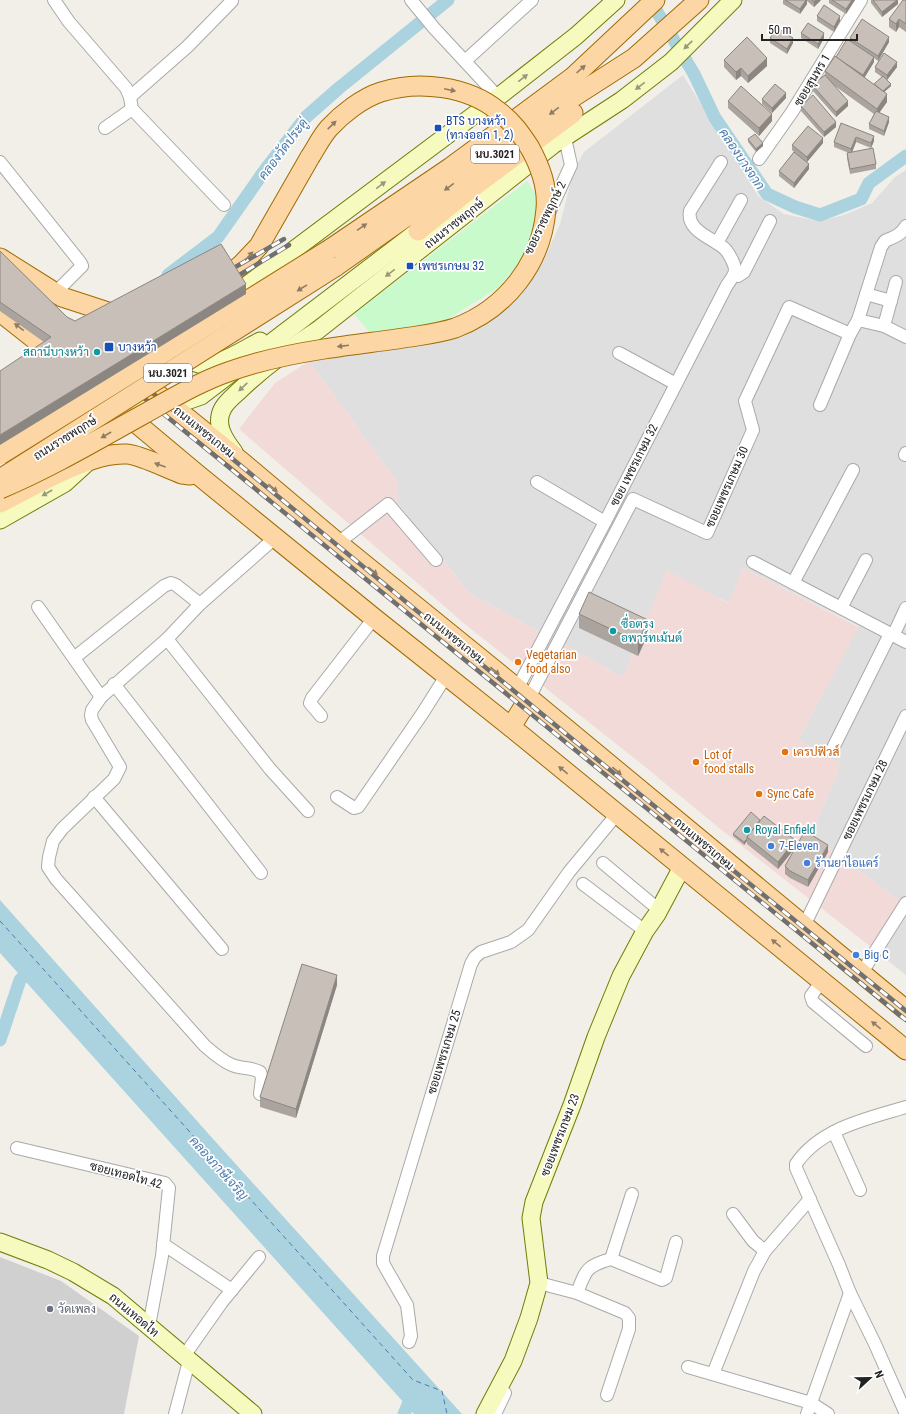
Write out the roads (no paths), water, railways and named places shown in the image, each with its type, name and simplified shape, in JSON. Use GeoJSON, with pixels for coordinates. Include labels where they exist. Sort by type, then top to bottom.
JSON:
{"type":"FeatureCollection","features":[{"type":"Feature","properties":{"kind":"main road"},"geometry":{"type":"LineString","coordinates":[[197,474],[150,429],[142,418],[133,402],[122,366],[199,321],[294,251],[498,97],[576,36],[616,0]]}},
{"type":"Feature","properties":{"kind":"main road","name":"ถนนราชพฤกษ์"},"geometry":{"type":"LineString","coordinates":[[0,454],[330,249],[451,167],[573,76],[655,0]]}},
{"type":"Feature","properties":{"kind":"main road","name":"ถนนราชพฤกษ์"},"geometry":{"type":"LineString","coordinates":[[243,463],[220,432],[222,408],[231,398],[284,352],[318,330],[559,141],[622,100],[671,62],[733,0]]}},
{"type":"Feature","properties":{"kind":"main road","name":"ถนนราชพฤกษ์"},"geometry":{"type":"LineString","coordinates":[[0,479],[335,267],[488,159],[564,103],[634,58],[695,4]]}},
{"type":"Feature","properties":{"kind":"main road"},"geometry":{"type":"LineString","coordinates":[[92,386],[133,402],[153,406],[186,402],[201,396],[583,104],[634,58]]}},
{"type":"Feature","properties":{"kind":"main road"},"geometry":{"type":"LineString","coordinates":[[0,489],[62,460],[184,392],[227,372],[269,360],[324,349],[390,341],[442,332],[456,328],[489,310],[507,295],[521,280],[534,258],[541,238],[546,209],[544,185],[537,161],[518,129],[498,110],[481,100],[455,90],[433,86],[407,86],[380,92],[360,102],[345,113],[328,130],[310,157],[259,246],[241,265],[218,284],[201,294]]}},
{"type":"Feature","properties":{"kind":"main road"},"geometry":{"type":"LineString","coordinates":[[418,230],[559,141]]}},
{"type":"Feature","properties":{"kind":"main road"},"geometry":{"type":"LineString","coordinates":[[0,258],[55,302]]}},
{"type":"Feature","properties":{"kind":"main road"},"geometry":{"type":"LineString","coordinates":[[0,268],[55,302]]}},
{"type":"Feature","properties":{"kind":"main road"},"geometry":{"type":"LineString","coordinates":[[55,302],[62,297],[108,312],[137,315],[144,314]]}},
{"type":"Feature","properties":{"kind":"main road"},"geometry":{"type":"LineString","coordinates":[[0,312],[38,341],[197,474],[511,727],[906,1050]]}},
{"type":"Feature","properties":{"kind":"main road"},"geometry":{"type":"LineString","coordinates":[[199,321],[188,334],[184,343],[186,354],[193,361],[202,364],[212,364],[222,362],[311,313]]}},
{"type":"Feature","properties":{"kind":"main road"},"geometry":{"type":"LineString","coordinates":[[38,341],[52,365],[54,374]]}},
{"type":"Feature","properties":{"kind":"main road","name":"ถนนเพชรเกษม"},"geometry":{"type":"LineString","coordinates":[[122,366],[243,463],[338,543],[523,693],[906,1010]]}},
{"type":"Feature","properties":{"kind":"main road"},"geometry":{"type":"LineString","coordinates":[[40,435],[49,415],[51,402]]}},
{"type":"Feature","properties":{"kind":"main road"},"geometry":{"type":"LineString","coordinates":[[0,462],[30,444],[54,422],[62,421],[70,423],[76,428],[84,445],[78,462],[69,469]]}},
{"type":"Feature","properties":{"kind":"main road"},"geometry":{"type":"LineString","coordinates":[[0,504],[69,469],[105,456],[129,454],[182,474],[197,474]]}},
{"type":"Feature","properties":{"kind":"main road"},"geometry":{"type":"LineString","coordinates":[[0,520],[65,483],[89,461]]}},
{"type":"Feature","properties":{"kind":"main road"},"geometry":{"type":"LineString","coordinates":[[511,727],[523,693]]}},
{"type":"Feature","properties":{"kind":"main road","name":"ซอยเพชรเกษม 23"},"geometry":{"type":"LineString","coordinates":[[482,1414],[513,1361],[529,1318],[538,1288],[531,1218],[534,1202],[572,1105],[596,1037],[621,976],[682,867]]}},
{"type":"Feature","properties":{"kind":"main road","name":"ถนนเทอดไท"},"geometry":{"type":"LineString","coordinates":[[0,1242],[48,1260],[73,1272],[113,1296],[253,1414]]}},
{"type":"Feature","properties":{"kind":"street"},"geometry":{"type":"LineString","coordinates":[[54,0],[69,22],[126,88],[131,103],[224,205]]}},
{"type":"Feature","properties":{"kind":"street"},"geometry":{"type":"LineString","coordinates":[[465,61],[532,0]]}},
{"type":"Feature","properties":{"kind":"street","name":"ซอยสุนทร 1"},"geometry":{"type":"LineString","coordinates":[[759,159],[792,112],[861,0]]}},
{"type":"Feature","properties":{"kind":"street"},"geometry":{"type":"LineString","coordinates":[[106,128],[232,1]]}},
{"type":"Feature","properties":{"kind":"street"},"geometry":{"type":"LineString","coordinates":[[416,4],[434,28],[498,97]]}},
{"type":"Feature","properties":{"kind":"street","name":"ซอยราชพฤกษ์ 2"},"geometry":{"type":"LineString","coordinates":[[369,348],[441,328],[499,296],[534,245],[570,165],[559,141]]}},
{"type":"Feature","properties":{"kind":"street"},"geometry":{"type":"LineString","coordinates":[[0,162],[82,266],[55,302]]}},
{"type":"Feature","properties":{"kind":"street"},"geometry":{"type":"LineString","coordinates":[[721,162],[690,211],[689,218],[701,233],[726,250],[733,262],[735,269],[734,275],[738,276],[744,272],[770,221]]}},
{"type":"Feature","properties":{"kind":"street"},"geometry":{"type":"LineString","coordinates":[[717,243],[741,200]]}},
{"type":"Feature","properties":{"kind":"street"},"geometry":{"type":"LineString","coordinates":[[820,405],[850,334],[858,320],[881,246],[885,241],[896,237],[906,226]]}},
{"type":"Feature","properties":{"kind":"street","name":"ซอย เพชรเกษม 32"},"geometry":{"type":"LineString","coordinates":[[523,693],[605,522],[726,287],[734,275]]}},
{"type":"Feature","properties":{"kind":"street"},"geometry":{"type":"LineString","coordinates":[[884,326],[896,282]]}},
{"type":"Feature","properties":{"kind":"street"},"geometry":{"type":"LineString","coordinates":[[866,294],[891,301]]}},
{"type":"Feature","properties":{"kind":"street","name":"ซอยเพชรเกษม 30"},"geometry":{"type":"LineString","coordinates":[[523,693],[633,498],[707,532],[753,430],[745,401],[789,307],[850,334]]}},
{"type":"Feature","properties":{"kind":"street"},"geometry":{"type":"LineString","coordinates":[[858,320],[884,326],[906,337]]}},
{"type":"Feature","properties":{"kind":"street"},"geometry":{"type":"LineString","coordinates":[[619,353],[676,384]]}},
{"type":"Feature","properties":{"kind":"street"},"geometry":{"type":"LineString","coordinates":[[793,583],[853,470]]}},
{"type":"Feature","properties":{"kind":"street"},"geometry":{"type":"LineString","coordinates":[[537,482],[605,522]]}},
{"type":"Feature","properties":{"kind":"street"},"geometry":{"type":"LineString","coordinates":[[338,543],[391,501],[436,560]]}},
{"type":"Feature","properties":{"kind":"street"},"geometry":{"type":"LineString","coordinates":[[260,1094],[262,1078],[260,1072],[233,1065],[220,1058],[205,1046],[67,891],[48,867],[49,857],[54,841],[62,829],[114,779],[120,767],[91,715],[92,710],[101,697],[114,684],[167,640],[200,604],[276,537]]}},
{"type":"Feature","properties":{"kind":"street"},"geometry":{"type":"LineString","coordinates":[[841,608],[866,560]]}},
{"type":"Feature","properties":{"kind":"street"},"geometry":{"type":"LineString","coordinates":[[754,562],[906,642]]}},
{"type":"Feature","properties":{"kind":"street"},"geometry":{"type":"LineString","coordinates":[[74,658],[164,586],[171,583],[176,584],[200,604]]}},
{"type":"Feature","properties":{"kind":"street"},"geometry":{"type":"LineString","coordinates":[[38,607],[101,697]]}},
{"type":"Feature","properties":{"kind":"street"},"geometry":{"type":"LineString","coordinates":[[832,750],[906,608]]}},
{"type":"Feature","properties":{"kind":"street"},"geometry":{"type":"LineString","coordinates":[[321,716],[310,703],[312,698],[374,618]]}},
{"type":"Feature","properties":{"kind":"street"},"geometry":{"type":"LineString","coordinates":[[167,640],[270,769],[308,811]]}},
{"type":"Feature","properties":{"kind":"street"},"geometry":{"type":"LineString","coordinates":[[337,797],[354,808],[358,807],[422,714],[446,676]]}},
{"type":"Feature","properties":{"kind":"street"},"geometry":{"type":"LineString","coordinates":[[114,684],[261,874]]}},
{"type":"Feature","properties":{"kind":"street","name":"ซอยเพชรเกษม 28"},"geometry":{"type":"LineString","coordinates":[[804,926],[906,716]]}},
{"type":"Feature","properties":{"kind":"street"},"geometry":{"type":"LineString","coordinates":[[94,797],[222,949]]}},
{"type":"Feature","properties":{"kind":"street","name":"ซอยเพชรเกษม 25"},"geometry":{"type":"LineString","coordinates":[[409,1342],[411,1336],[407,1305],[385,1268],[383,1256],[471,964],[475,957],[482,952],[511,942],[528,930],[569,872],[617,814]]}},
{"type":"Feature","properties":{"kind":"street"},"geometry":{"type":"LineString","coordinates":[[603,863],[658,909]]}},
{"type":"Feature","properties":{"kind":"street"},"geometry":{"type":"LineString","coordinates":[[583,884],[645,931]]}},
{"type":"Feature","properties":{"kind":"street"},"geometry":{"type":"LineString","coordinates":[[861,974],[906,903]]}},
{"type":"Feature","properties":{"kind":"street"},"geometry":{"type":"LineString","coordinates":[[822,981],[811,996],[814,1002],[866,1046]]}},
{"type":"Feature","properties":{"kind":"street"},"geometry":{"type":"LineString","coordinates":[[906,1107],[856,1122],[834,1132],[805,1151],[796,1164],[796,1168],[850,1293],[875,1344],[906,1414]]}},
{"type":"Feature","properties":{"kind":"street"},"geometry":{"type":"LineString","coordinates":[[834,1132],[860,1190]]}},
{"type":"Feature","properties":{"kind":"street","name":"ซอยเทอดไท 42"},"geometry":{"type":"LineString","coordinates":[[17,1148],[165,1183],[169,1188],[163,1244],[149,1326]]}},
{"type":"Feature","properties":{"kind":"street"},"geometry":{"type":"LineString","coordinates":[[611,1259],[632,1194]]}},
{"type":"Feature","properties":{"kind":"street"},"geometry":{"type":"LineString","coordinates":[[713,1374],[754,1271],[765,1251],[810,1199]]}},
{"type":"Feature","properties":{"kind":"street"},"geometry":{"type":"LineString","coordinates":[[733,1214],[753,1241],[765,1251]]}},
{"type":"Feature","properties":{"kind":"street"},"geometry":{"type":"LineString","coordinates":[[576,1293],[589,1267],[599,1262],[611,1259],[664,1280],[666,1278],[676,1242]]}},
{"type":"Feature","properties":{"kind":"street"},"geometry":{"type":"LineString","coordinates":[[163,1244],[232,1290]]}},
{"type":"Feature","properties":{"kind":"street"},"geometry":{"type":"LineString","coordinates":[[175,1414],[187,1358],[232,1290],[258,1257]]}},
{"type":"Feature","properties":{"kind":"street"},"geometry":{"type":"LineString","coordinates":[[538,1288],[576,1293],[625,1314],[629,1318],[629,1329],[607,1395]]}},
{"type":"Feature","properties":{"kind":"street","name":"ซอยเพชรเกษม 23"},"geometry":{"type":"LineString","coordinates":[[495,1414],[525,1349],[538,1288]]}},
{"type":"Feature","properties":{"kind":"street"},"geometry":{"type":"LineString","coordinates":[[809,1409],[850,1293]]}},
{"type":"Feature","properties":{"kind":"street"},"geometry":{"type":"LineString","coordinates":[[688,1367],[713,1374],[809,1409],[828,1414]]}},
{"type":"Feature","properties":{"kind":"water","name":"คลองภาษีเจริญ"},"geometry":{"type":"Polygon","coordinates":[[[0,900],[214,1140],[462,1414],[414,1414],[0,953],[0,900]]]}},
{"type":"Feature","properties":{"kind":"waterway","name":"คลองวัดประดู่"},"geometry":{"type":"LineString","coordinates":[[168,275],[218,237],[265,170],[306,117],[339,88],[448,0]]}},
{"type":"Feature","properties":{"kind":"waterway","name":"คลองบางจาก"},"geometry":{"type":"LineString","coordinates":[[650,0],[694,74],[715,118],[767,194],[795,207],[820,215],[861,199],[869,183],[906,156]]}},
{"type":"Feature","properties":{"kind":"waterway"},"geometry":{"type":"LineString","coordinates":[[0,1040],[20,980],[34,966]]}},
{"type":"Feature","properties":{"kind":"waterway"},"geometry":{"type":"LineString","coordinates":[[404,1414],[414,1391]]}},
{"type":"Feature","properties":{"kind":"railway"},"geometry":{"type":"LineString","coordinates":[[225,273],[284,239]]}},
{"type":"Feature","properties":{"kind":"railway"},"geometry":{"type":"LineString","coordinates":[[231,280],[289,245]]}},
{"type":"Feature","properties":{"kind":"railway"},"geometry":{"type":"LineString","coordinates":[[115,362],[588,752],[906,1011]]}},
{"type":"Feature","properties":{"kind":"railway"},"geometry":{"type":"LineString","coordinates":[[106,367],[906,1020]]}},
{"type":"Feature","properties":{"kind":"place","name":"BTS บางหว้า (ทางออก 1, 2)"},"geometry":{"type":"Point","coordinates":[438,128]}},
{"type":"Feature","properties":{"kind":"place","name":"เพชรเกษม 32"},"geometry":{"type":"Point","coordinates":[410,266]}},
{"type":"Feature","properties":{"kind":"place","name":"บางหว้า"},"geometry":{"type":"Point","coordinates":[109,347]}},
{"type":"Feature","properties":{"kind":"place","name":"สถานีบางหว้า"},"geometry":{"type":"Point","coordinates":[97,352]}},
{"type":"Feature","properties":{"kind":"place","name":"ซื่อตรง อพาร์ทเม้นต์"},"geometry":{"type":"Point","coordinates":[613,631]}},
{"type":"Feature","properties":{"kind":"place","name":"Vegetarian food also"},"geometry":{"type":"Point","coordinates":[518,662]}},
{"type":"Feature","properties":{"kind":"place","name":"เครปฟิวส์"},"geometry":{"type":"Point","coordinates":[785,752]}},
{"type":"Feature","properties":{"kind":"place","name":"Lot of food stalls"},"geometry":{"type":"Point","coordinates":[696,762]}},
{"type":"Feature","properties":{"kind":"place","name":"Sync Cafe"},"geometry":{"type":"Point","coordinates":[759,794]}},
{"type":"Feature","properties":{"kind":"place","name":"Royal Enfield"},"geometry":{"type":"Point","coordinates":[747,830]}},
{"type":"Feature","properties":{"kind":"place","name":"7-Eleven"},"geometry":{"type":"Point","coordinates":[771,846]}},
{"type":"Feature","properties":{"kind":"place","name":"ร้านยาไอแคร์"},"geometry":{"type":"Point","coordinates":[807,863]}},
{"type":"Feature","properties":{"kind":"place","name":"Big C"},"geometry":{"type":"Point","coordinates":[856,955]}},
{"type":"Feature","properties":{"kind":"place","name":"วัดเพลง"},"geometry":{"type":"Point","coordinates":[50,1309]}}]}
